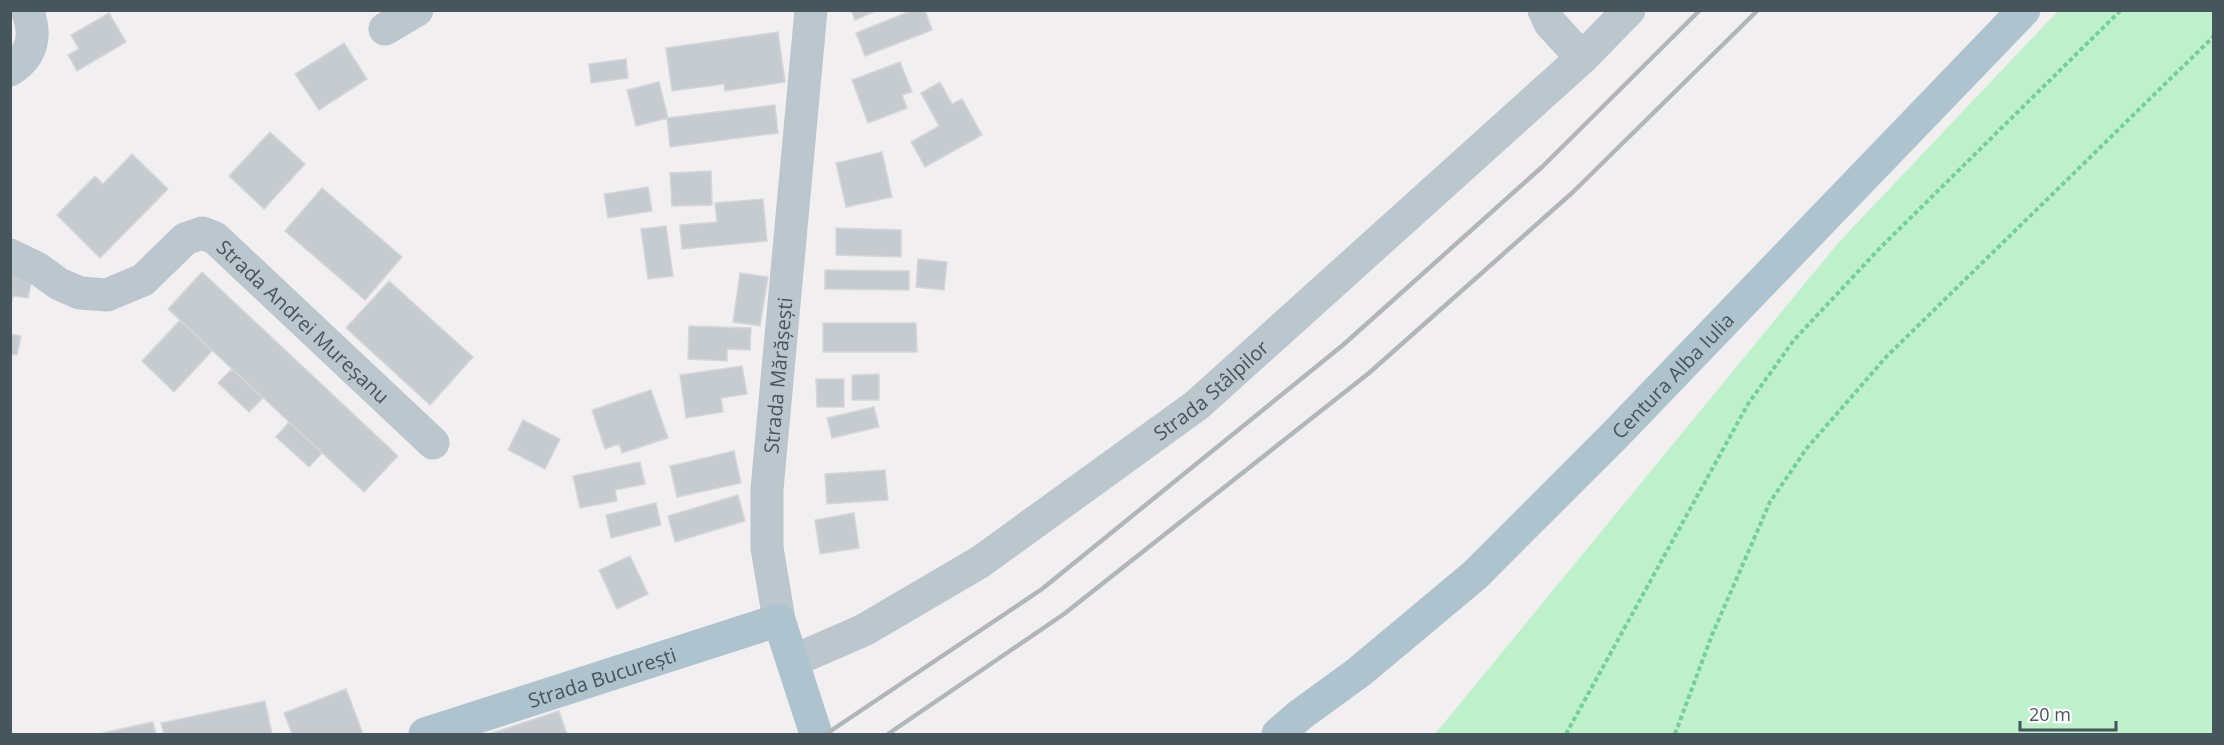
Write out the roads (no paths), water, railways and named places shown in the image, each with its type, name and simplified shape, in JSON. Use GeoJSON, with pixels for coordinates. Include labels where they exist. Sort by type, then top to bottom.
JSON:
{"type":"FeatureCollection","features":[{"type":"Feature","properties":{"kind":"main road","name":"Centura Alba Iulia"},"geometry":{"type":"LineString","coordinates":[[1263,735],[1289,725],[1359,672],[1475,575],[1623,426],[2024,10]]}},
{"type":"Feature","properties":{"kind":"main road","name":"Strada Mărășești"},"geometry":{"type":"LineString","coordinates":[[779,620],[816,735]]}},
{"type":"Feature","properties":{"kind":"main road","name":"Strada București"},"geometry":{"type":"LineString","coordinates":[[425,735],[779,620]]}},
{"type":"Feature","properties":{"kind":"street"},"geometry":{"type":"LineString","coordinates":[[10,70],[21,63],[31,47],[33,24],[27,10]]}},
{"type":"Feature","properties":{"kind":"street"},"geometry":{"type":"LineString","coordinates":[[385,29],[417,10]]}},
{"type":"Feature","properties":{"kind":"street","name":"Strada Mărășești"},"geometry":{"type":"LineString","coordinates":[[779,620],[767,548],[767,489],[811,10]]}},
{"type":"Feature","properties":{"kind":"street"},"geometry":{"type":"LineString","coordinates":[[1544,10],[1550,23],[1582,58]]}},
{"type":"Feature","properties":{"kind":"street","name":"Strada Stâlpilor"},"geometry":{"type":"LineString","coordinates":[[793,661],[864,630],[980,562],[1197,405],[1582,58],[1629,10]]}},
{"type":"Feature","properties":{"kind":"street","name":"Strada Andrei Mureșanu"},"geometry":{"type":"LineString","coordinates":[[10,255],[37,268],[59,284],[80,293],[107,295],[143,280],[185,239],[202,233],[215,238],[433,443]]}},
{"type":"Feature","properties":{"kind":"railway"},"geometry":{"type":"LineString","coordinates":[[826,734],[1042,589],[1343,345],[1542,167],[1700,10]]}},
{"type":"Feature","properties":{"kind":"railway"},"geometry":{"type":"LineString","coordinates":[[888,734],[1064,614],[1369,373],[1572,193],[1758,10]]}}]}
